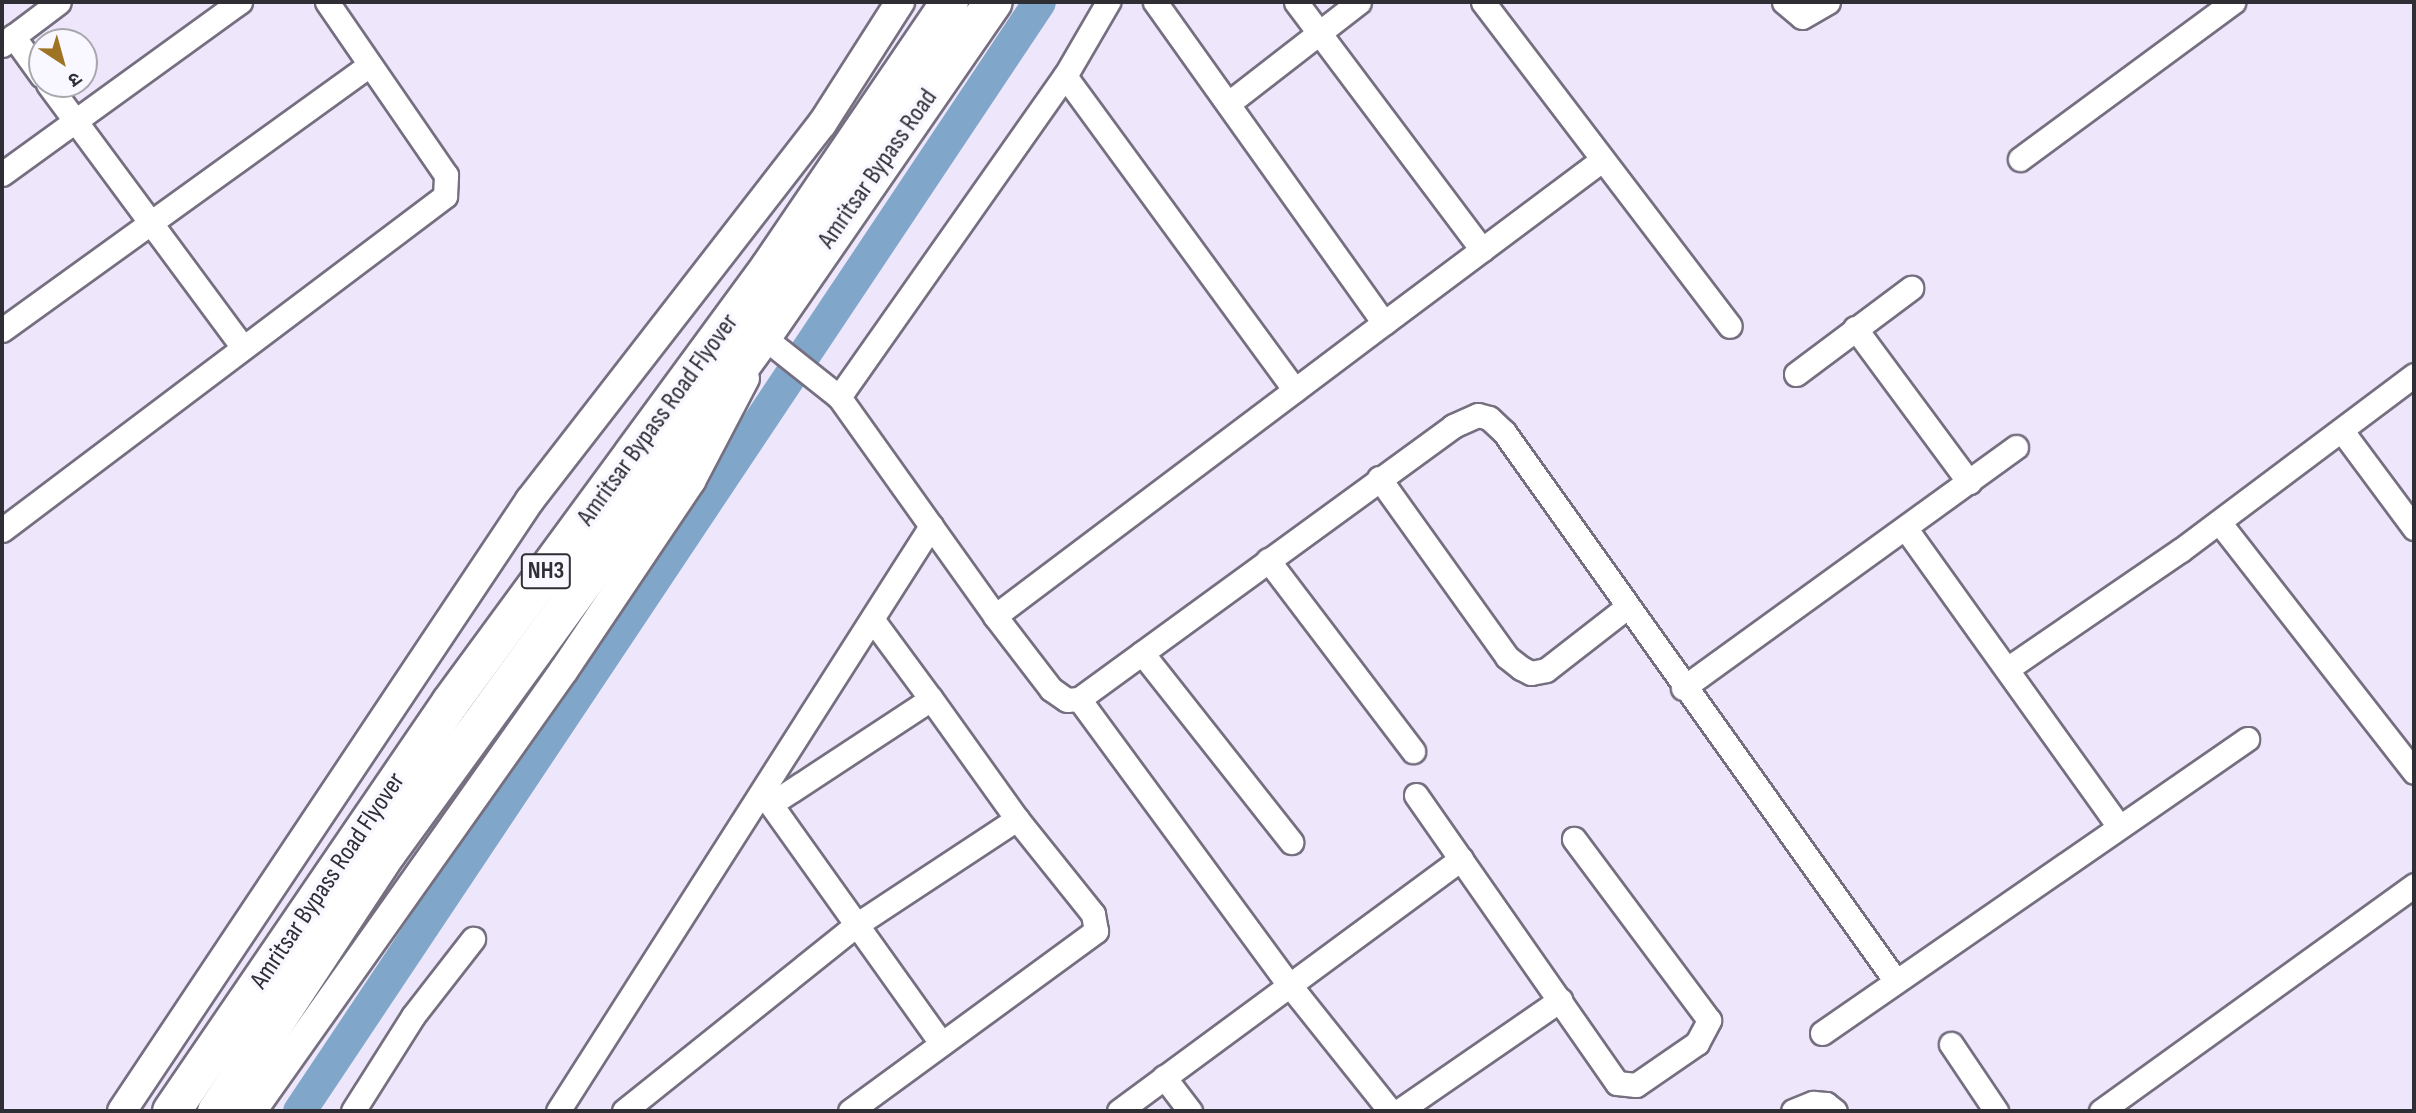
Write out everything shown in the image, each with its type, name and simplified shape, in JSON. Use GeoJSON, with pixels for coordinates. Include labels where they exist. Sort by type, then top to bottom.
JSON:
{"type":"FeatureCollection","features":[{"type":"Feature","properties":{"kind":"highway","name":"Amritsar Bypass Road Flyover"},"geometry":{"type":"LineString","coordinates":[[171,1111],[450,702],[769,267],[949,2]]}},
{"type":"Feature","properties":{"kind":"highway","name":"Amritsar Bypass Road"},"geometry":{"type":"LineString","coordinates":[[775,348],[992,2]]}},
{"type":"Feature","properties":{"kind":"highway","name":"Amritsar Bypass Road Flyover"},"geometry":{"type":"LineString","coordinates":[[216,1111],[387,852],[704,412],[775,348]]}},
{"type":"Feature","properties":{"kind":"street"},"geometry":{"type":"LineString","coordinates":[[28,61],[8,40],[59,2]]}},
{"type":"Feature","properties":{"kind":"street"},"geometry":{"type":"LineString","coordinates":[[2,174],[240,2]]}},
{"type":"Feature","properties":{"kind":"street"},"geometry":{"type":"LineString","coordinates":[[2,530],[242,345],[445,196],[446,175],[327,2]]}},
{"type":"Feature","properties":{"kind":"street"},"geometry":{"type":"LineString","coordinates":[[122,1111],[530,500],[822,124],[900,2]]}},
{"type":"Feature","properties":{"kind":"street"},"geometry":{"type":"LineString","coordinates":[[839,397],[1065,76],[1108,2]]}},
{"type":"Feature","properties":{"kind":"street"},"geometry":{"type":"LineString","coordinates":[[1155,2],[1230,102],[1384,323]]}},
{"type":"Feature","properties":{"kind":"street"},"geometry":{"type":"LineString","coordinates":[[1296,2],[1482,250]]}},
{"type":"Feature","properties":{"kind":"street"},"geometry":{"type":"LineString","coordinates":[[1230,102],[1359,2]]}},
{"type":"Feature","properties":{"kind":"street"},"geometry":{"type":"LineString","coordinates":[[1483,2],[1730,326]]}},
{"type":"Feature","properties":{"kind":"street"},"geometry":{"type":"LineString","coordinates":[[1784,2],[1802,17],[1828,2]]}},
{"type":"Feature","properties":{"kind":"street"},"geometry":{"type":"LineString","coordinates":[[2020,159],[2218,6]]}},
{"type":"Feature","properties":{"kind":"street"},"geometry":{"type":"LineString","coordinates":[[2,330],[370,65]]}},
{"type":"Feature","properties":{"kind":"street"},"geometry":{"type":"LineString","coordinates":[[1065,76],[1296,390]]}},
{"type":"Feature","properties":{"kind":"street"},"geometry":{"type":"LineString","coordinates":[[58,98],[242,345]]}},
{"type":"Feature","properties":{"kind":"street"},"geometry":{"type":"LineString","coordinates":[[995,616],[1602,160]]}},
{"type":"Feature","properties":{"kind":"street"},"geometry":{"type":"LineString","coordinates":[[1796,374],[1911,288]]}},
{"type":"Feature","properties":{"kind":"street"},"geometry":{"type":"LineString","coordinates":[[1855,328],[1969,482]]}},
{"type":"Feature","properties":{"kind":"street"},"geometry":{"type":"LineString","coordinates":[[252,1111],[564,670],[691,481],[737,398],[775,348],[839,397],[995,616],[1051,689],[1067,700],[1079,699],[1379,478],[1465,419],[1489,418],[1504,432],[1683,688],[1895,981]]}},
{"type":"Feature","properties":{"kind":"street"},"geometry":{"type":"LineString","coordinates":[[2007,669],[2220,522],[2414,375]]}},
{"type":"Feature","properties":{"kind":"street"},"geometry":{"type":"LineString","coordinates":[[2342,431],[2414,528]]}},
{"type":"Feature","properties":{"kind":"street"},"geometry":{"type":"LineString","coordinates":[[1683,688],[2016,447]]}},
{"type":"Feature","properties":{"kind":"street"},"geometry":{"type":"LineString","coordinates":[[1379,478],[1507,657],[1521,668],[1531,673],[1546,670],[1627,607]]}},
{"type":"Feature","properties":{"kind":"street"},"geometry":{"type":"LineString","coordinates":[[2220,522],[2414,772]]}},
{"type":"Feature","properties":{"kind":"street"},"geometry":{"type":"LineString","coordinates":[[558,1111],[767,798],[872,619],[931,526]]}},
{"type":"Feature","properties":{"kind":"street"},"geometry":{"type":"LineString","coordinates":[[1906,529],[2119,826]]}},
{"type":"Feature","properties":{"kind":"street"},"geometry":{"type":"LineString","coordinates":[[1268,560],[1413,751]]}},
{"type":"Feature","properties":{"kind":"street"},"geometry":{"type":"LineString","coordinates":[[850,1111],[1096,931],[1093,914],[1017,819],[872,619]]}},
{"type":"Feature","properties":{"kind":"street"},"geometry":{"type":"LineString","coordinates":[[1142,653],[1291,842]]}},
{"type":"Feature","properties":{"kind":"street"},"geometry":{"type":"LineString","coordinates":[[767,798],[931,699]]}},
{"type":"Feature","properties":{"kind":"street"},"geometry":{"type":"LineString","coordinates":[[1079,699],[1288,983],[1390,1111]]}},
{"type":"Feature","properties":{"kind":"street"},"geometry":{"type":"LineString","coordinates":[[1822,1033],[2247,739]]}},
{"type":"Feature","properties":{"kind":"street"},"geometry":{"type":"LineString","coordinates":[[1416,795],[1617,1083],[1628,1087],[1646,1080],[1697,1043],[1709,1027],[1695,999],[1574,839]]}},
{"type":"Feature","properties":{"kind":"street"},"geometry":{"type":"LineString","coordinates":[[767,798],[941,1043]]}},
{"type":"Feature","properties":{"kind":"street"},"geometry":{"type":"LineString","coordinates":[[624,1111],[856,925],[1017,819]]}},
{"type":"Feature","properties":{"kind":"street"},"geometry":{"type":"LineString","coordinates":[[1119,1111],[1288,983],[1461,859]]}},
{"type":"Feature","properties":{"kind":"street"},"geometry":{"type":"LineString","coordinates":[[2101,1111],[2414,884]]}},
{"type":"Feature","properties":{"kind":"street"},"geometry":{"type":"LineString","coordinates":[[353,1111],[413,1016],[473,939]]}},
{"type":"Feature","properties":{"kind":"street"},"geometry":{"type":"LineString","coordinates":[[1399,1111],[1560,1000]]}},
{"type":"Feature","properties":{"kind":"street"},"geometry":{"type":"LineString","coordinates":[[1951,1044],[1996,1111]]}},
{"type":"Feature","properties":{"kind":"street"},"geometry":{"type":"LineString","coordinates":[[1164,1077],[1191,1111]]}},
{"type":"Feature","properties":{"kind":"street"},"geometry":{"type":"LineString","coordinates":[[1793,1111],[1813,1103],[1826,1104],[1835,1111]]}},
{"type":"Feature","properties":{"kind":"waterway"},"geometry":{"type":"LineString","coordinates":[[299,1111],[1039,2]]}}]}
